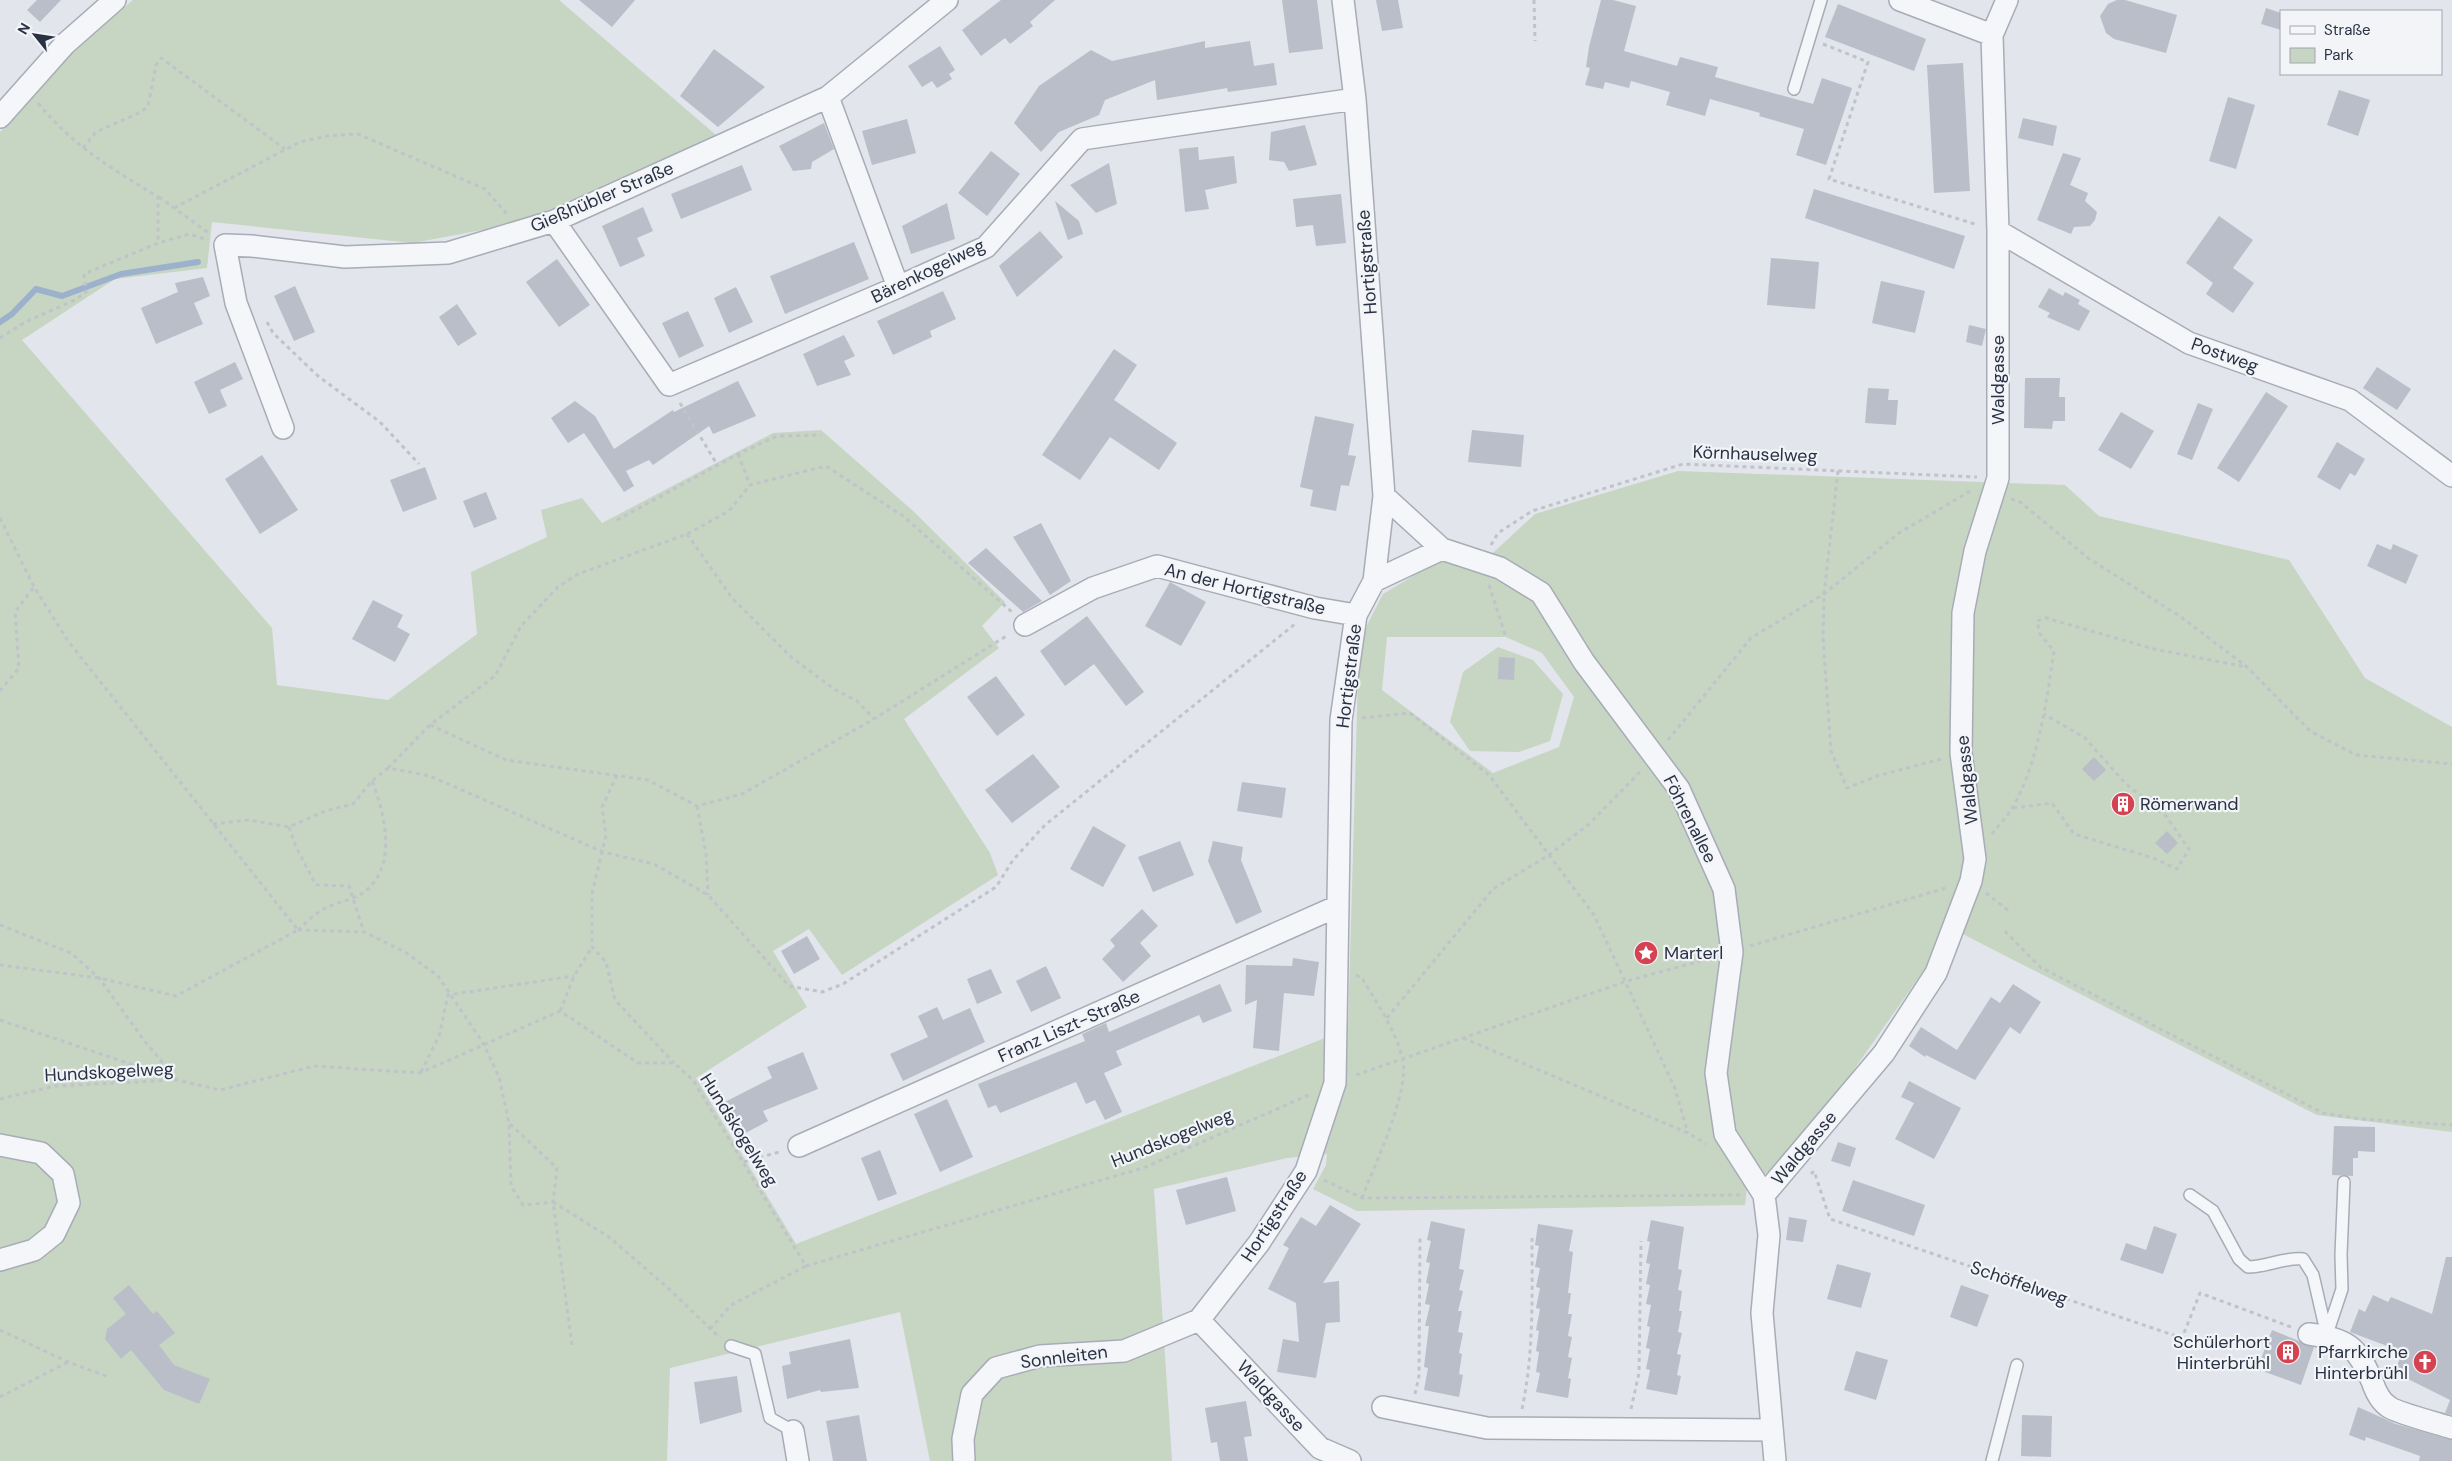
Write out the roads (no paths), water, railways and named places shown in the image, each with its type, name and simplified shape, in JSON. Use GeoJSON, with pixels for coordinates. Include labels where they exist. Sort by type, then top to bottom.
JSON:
{"type":"FeatureCollection","features":[{"type":"Feature","properties":{"kind":"street"},"geometry":{"type":"LineString","coordinates":[[0,117],[27,89],[65,44],[115,0]]}},
{"type":"Feature","properties":{"kind":"street","name":"Gießhübler Straße"},"geometry":{"type":"LineString","coordinates":[[283,428],[236,303],[225,245],[252,246],[345,257],[448,253],[546,224],[828,97],[948,0]]}},
{"type":"Feature","properties":{"kind":"street","name":"Hortigstraße"},"geometry":{"type":"LineString","coordinates":[[1199,1320],[1260,1242],[1306,1172],[1335,1083],[1341,720],[1356,615],[1374,581],[1384,496],[1355,99],[1343,0]]}},
{"type":"Feature","properties":{"kind":"street"},"geometry":{"type":"LineString","coordinates":[[1900,0],[1992,36],[2007,0]]}},
{"type":"Feature","properties":{"kind":"street","name":"Waldgasse"},"geometry":{"type":"LineString","coordinates":[[1774,1461],[1762,1313],[1769,1235],[1764,1195],[1884,1053],[1936,972],[1971,881],[1976,858],[1961,753],[1963,613],[1975,552],[1995,486],[1998,231],[1992,36]]}},
{"type":"Feature","properties":{"kind":"street"},"geometry":{"type":"LineString","coordinates":[[828,97],[898,287]]}},
{"type":"Feature","properties":{"kind":"street","name":"Bärenkogelweg"},"geometry":{"type":"LineString","coordinates":[[546,224],[669,385],[898,287],[986,247],[1082,139],[1355,99]]}},
{"type":"Feature","properties":{"kind":"street","name":"Postweg"},"geometry":{"type":"LineString","coordinates":[[1998,231],[2189,343],[2350,400],[2452,476]]}},
{"type":"Feature","properties":{"kind":"street","name":"Föhrenallee"},"geometry":{"type":"LineString","coordinates":[[1384,496],[1442,549],[1500,568],[1541,593],[1584,662],[1679,789],[1724,889],[1732,952],[1716,1073],[1725,1134],[1764,1195]]}},
{"type":"Feature","properties":{"kind":"street"},"geometry":{"type":"LineString","coordinates":[[1374,581],[1442,549]]}},
{"type":"Feature","properties":{"kind":"street","name":"An der Hortigstraße"},"geometry":{"type":"LineString","coordinates":[[1025,625],[1093,588],[1157,566],[1316,608],[1356,615]]}},
{"type":"Feature","properties":{"kind":"street","name":"Franz Liszt-Straße"},"geometry":{"type":"LineString","coordinates":[[799,1146],[1338,906]]}},
{"type":"Feature","properties":{"kind":"street"},"geometry":{"type":"LineString","coordinates":[[0,1144],[41,1153],[63,1174],[69,1203],[54,1234],[34,1250],[0,1260]]}},
{"type":"Feature","properties":{"kind":"street","name":"Waldgasse"},"geometry":{"type":"LineString","coordinates":[[1199,1320],[1318,1454],[1350,1461]]}},
{"type":"Feature","properties":{"kind":"street","name":"Sonnleiten"},"geometry":{"type":"LineString","coordinates":[[964,1461],[963,1439],[972,1394],[996,1368],[1040,1356],[1124,1351],[1199,1320]]}},
{"type":"Feature","properties":{"kind":"street"},"geometry":{"type":"LineString","coordinates":[[2310,1333],[2350,1344],[2365,1365],[2375,1390],[2389,1408],[2452,1428]]}},
{"type":"Feature","properties":{"kind":"street"},"geometry":{"type":"LineString","coordinates":[[1383,1407],[1487,1428],[1772,1430]]}},
{"type":"Feature","properties":{"kind":"street"},"geometry":{"type":"LineString","coordinates":[[793,1431],[798,1461]]}},
{"type":"Feature","properties":{"kind":"lane"},"geometry":{"type":"LineString","coordinates":[[1794,90],[1821,0]]}},
{"type":"Feature","properties":{"kind":"lane"},"geometry":{"type":"LineString","coordinates":[[2310,1333],[2342,1289],[2341,1255],[2344,1182]]}},
{"type":"Feature","properties":{"kind":"lane"},"geometry":{"type":"LineString","coordinates":[[2190,1195],[2213,1211],[2239,1259],[2248,1268],[2260,1267],[2294,1258],[2303,1260],[2313,1276],[2310,1333]]}},
{"type":"Feature","properties":{"kind":"lane"},"geometry":{"type":"LineString","coordinates":[[731,1346],[755,1354],[770,1418],[793,1431]]}},
{"type":"Feature","properties":{"kind":"lane"},"geometry":{"type":"LineString","coordinates":[[1992,1461],[2017,1365]]}},
{"type":"Feature","properties":{"kind":"waterway"},"geometry":{"type":"LineString","coordinates":[[0,322],[12,314],[36,289],[62,296],[121,274],[198,262]]}},
{"type":"Feature","properties":{"kind":"place","name":"Römerwand"},"geometry":{"type":"Point","coordinates":[2123,804]}},
{"type":"Feature","properties":{"kind":"place","name":"Marterl"},"geometry":{"type":"Point","coordinates":[1646,953]}},
{"type":"Feature","properties":{"kind":"place","name":"Schülerhort Hinterbrühl"},"geometry":{"type":"Point","coordinates":[2288,1352]}},
{"type":"Feature","properties":{"kind":"place","name":"Pfarrkirche Hinterbrühl"},"geometry":{"type":"Point","coordinates":[2425,1362]}}]}
